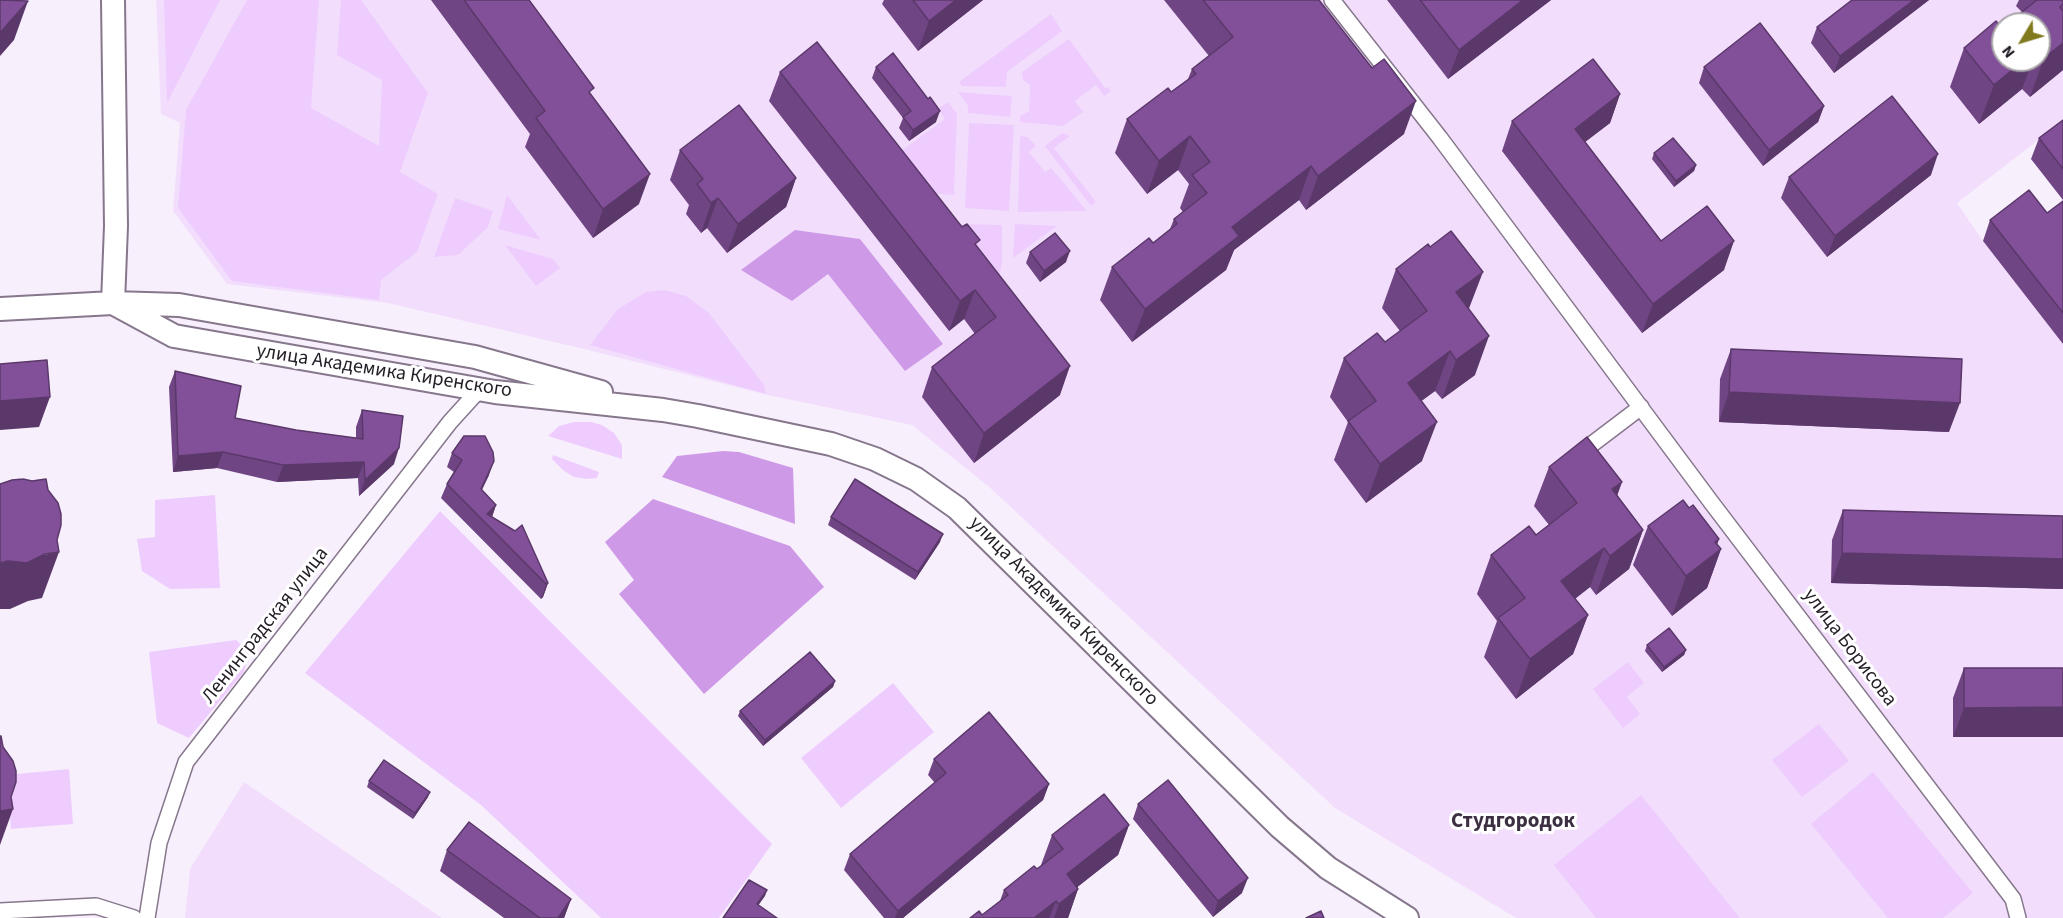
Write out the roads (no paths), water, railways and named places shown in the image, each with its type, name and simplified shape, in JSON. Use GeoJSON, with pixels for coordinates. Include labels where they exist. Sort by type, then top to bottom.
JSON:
{"type":"FeatureCollection","features":[{"type":"Feature","properties":{"kind":"main road"},"geometry":{"type":"LineString","coordinates":[[113,0],[116,226],[113,303]]}},
{"type":"Feature","properties":{"kind":"main road","name":"улица Академика Киренского"},"geometry":{"type":"LineString","coordinates":[[113,303],[174,336],[480,389],[663,410]]}},
{"type":"Feature","properties":{"kind":"main road","name":"улица Академика Киренского"},"geometry":{"type":"LineString","coordinates":[[0,309],[113,303],[179,305],[475,357],[663,410],[831,444],[875,459],[916,479],[957,508],[1280,827],[1328,868],[1407,918]]}},
{"type":"Feature","properties":{"kind":"street","name":"улица Борисова"},"geometry":{"type":"LineString","coordinates":[[1332,0],[2013,898],[2018,918]]}},
{"type":"Feature","properties":{"kind":"street","name":"Ленинградская улица"},"geometry":{"type":"LineString","coordinates":[[147,918],[159,843],[186,762],[450,422],[480,389]]}},
{"type":"Feature","properties":{"kind":"street"},"geometry":{"type":"LineString","coordinates":[[1583,451],[1641,406]]}},
{"type":"Feature","properties":{"kind":"street"},"geometry":{"type":"LineString","coordinates":[[0,911],[96,906],[134,918]]}},
{"type":"Feature","properties":{"kind":"district","name":"Студгородок"},"geometry":{"type":"Point","coordinates":[1513,822]}}]}
